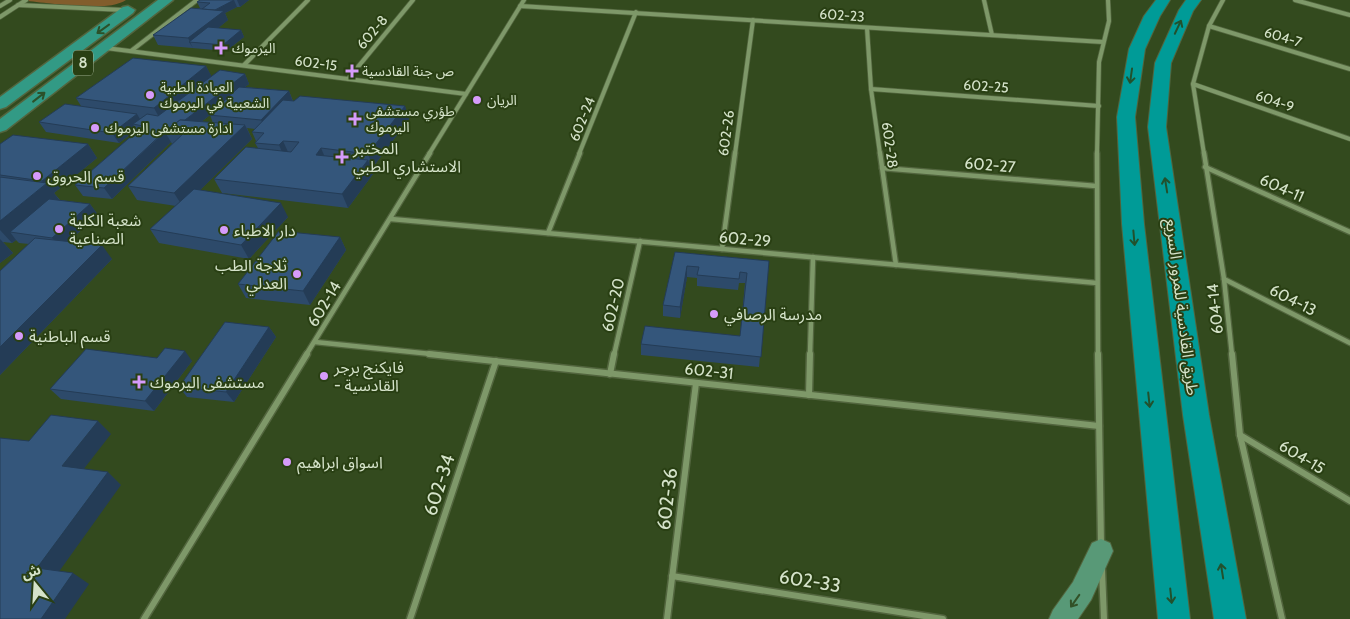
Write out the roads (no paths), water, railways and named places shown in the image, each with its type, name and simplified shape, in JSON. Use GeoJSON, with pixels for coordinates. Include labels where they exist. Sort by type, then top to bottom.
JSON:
{"type":"FeatureCollection","features":[{"type":"Feature","properties":{"kind":"highway"},"geometry":{"type":"LineString","coordinates":[[1144,32],[1138,21],[1146,0]]}},
{"type":"Feature","properties":{"kind":"highway"},"geometry":{"type":"LineString","coordinates":[[1163,0],[1144,32],[1132,67],[1126,117],[1132,224],[1174,619]]}},
{"type":"Feature","properties":{"kind":"highway","name":"طريق القادسية للمرور السريع"},"geometry":{"type":"LineString","coordinates":[[1194,0],[1186,10],[1163,63],[1157,128],[1196,415],[1230,619]]}},
{"type":"Feature","properties":{"kind":"main road","name":"8"},"geometry":{"type":"LineString","coordinates":[[0,104],[142,0]]}},
{"type":"Feature","properties":{"kind":"main road","name":"8"},"geometry":{"type":"LineString","coordinates":[[0,127],[166,0]]}},
{"type":"Feature","properties":{"kind":"street"},"geometry":{"type":"LineString","coordinates":[[0,6],[10,0]]}},
{"type":"Feature","properties":{"kind":"street"},"geometry":{"type":"LineString","coordinates":[[0,17],[26,0]]}},
{"type":"Feature","properties":{"kind":"street"},"geometry":{"type":"LineString","coordinates":[[131,50],[197,0]]}},
{"type":"Feature","properties":{"kind":"street"},"geometry":{"type":"LineString","coordinates":[[244,65],[308,0]]}},
{"type":"Feature","properties":{"kind":"street","name":"602-8"},"geometry":{"type":"LineString","coordinates":[[348,79],[413,0]]}},
{"type":"Feature","properties":{"kind":"street","name":"602-14"},"geometry":{"type":"LineString","coordinates":[[144,619],[316,342],[524,0]]}},
{"type":"Feature","properties":{"kind":"street"},"geometry":{"type":"LineString","coordinates":[[984,0],[992,35]]}},
{"type":"Feature","properties":{"kind":"street"},"geometry":{"type":"LineString","coordinates":[[1104,619],[1101,550],[1096,186],[1100,106],[1099,62],[1102,42],[1109,21],[1108,0]]}},
{"type":"Feature","properties":{"kind":"street","name":"604-14"},"geometry":{"type":"LineString","coordinates":[[1223,0],[1209,26],[1193,84],[1224,278],[1240,436],[1282,619]]}},
{"type":"Feature","properties":{"kind":"street"},"geometry":{"type":"LineString","coordinates":[[1295,0],[1350,15]]}},
{"type":"Feature","properties":{"kind":"street"},"geometry":{"type":"LineString","coordinates":[[18,5],[127,11]]}},
{"type":"Feature","properties":{"kind":"street","name":"602-23"},"geometry":{"type":"LineString","coordinates":[[520,6],[1102,42]]}},
{"type":"Feature","properties":{"kind":"street","name":"602-24"},"geometry":{"type":"LineString","coordinates":[[548,233],[636,12]]}},
{"type":"Feature","properties":{"kind":"street","name":"602-26"},"geometry":{"type":"LineString","coordinates":[[722,249],[753,20]]}},
{"type":"Feature","properties":{"kind":"street","name":"604-7"},"geometry":{"type":"LineString","coordinates":[[1209,26],[1350,69]]}},
{"type":"Feature","properties":{"kind":"street","name":"602-28"},"geometry":{"type":"LineString","coordinates":[[868,28],[871,89],[896,265]]}},
{"type":"Feature","properties":{"kind":"street","name":"602-15"},"geometry":{"type":"LineString","coordinates":[[103,47],[466,94]]}},
{"type":"Feature","properties":{"kind":"street","name":"604-9"},"geometry":{"type":"LineString","coordinates":[[1193,84],[1350,139]]}},
{"type":"Feature","properties":{"kind":"street","name":"602-25"},"geometry":{"type":"LineString","coordinates":[[871,89],[1100,106]]}},
{"type":"Feature","properties":{"kind":"street","name":"604-11"},"geometry":{"type":"LineString","coordinates":[[1205,167],[1350,232]]}},
{"type":"Feature","properties":{"kind":"street","name":"602-27"},"geometry":{"type":"LineString","coordinates":[[882,168],[1096,186]]}},
{"type":"Feature","properties":{"kind":"street","name":"602-29"},"geometry":{"type":"LineString","coordinates":[[391,219],[1097,284]]}},
{"type":"Feature","properties":{"kind":"street","name":"602-20"},"geometry":{"type":"LineString","coordinates":[[610,374],[640,242]]}},
{"type":"Feature","properties":{"kind":"street"},"geometry":{"type":"LineString","coordinates":[[809,395],[813,257]]}},
{"type":"Feature","properties":{"kind":"street","name":"604-13"},"geometry":{"type":"LineString","coordinates":[[1224,278],[1350,343]]}},
{"type":"Feature","properties":{"kind":"street","name":"602-31"},"geometry":{"type":"LineString","coordinates":[[316,342],[1099,426]]}},
{"type":"Feature","properties":{"kind":"street","name":"602-34"},"geometry":{"type":"LineString","coordinates":[[410,619],[496,361]]}},
{"type":"Feature","properties":{"kind":"street","name":"602-36"},"geometry":{"type":"LineString","coordinates":[[667,619],[696,383]]}},
{"type":"Feature","properties":{"kind":"street","name":"604-15"},"geometry":{"type":"LineString","coordinates":[[1240,436],[1350,501]]}},
{"type":"Feature","properties":{"kind":"street"},"geometry":{"type":"LineString","coordinates":[[1062,619],[1082,591],[1101,550]]}},
{"type":"Feature","properties":{"kind":"street","name":"602-33"},"geometry":{"type":"LineString","coordinates":[[672,576],[943,619]]}},
{"type":"Feature","properties":{"kind":"place","name":"اليرموك"},"geometry":{"type":"Point","coordinates":[221,48]}},
{"type":"Feature","properties":{"kind":"place","name":"ص جنة القادسية"},"geometry":{"type":"Point","coordinates":[352,71]}},
{"type":"Feature","properties":{"kind":"place","name":"العيادة الطبية الشعبية في اليرموك"},"geometry":{"type":"Point","coordinates":[150,95]}},
{"type":"Feature","properties":{"kind":"place","name":"الريان"},"geometry":{"type":"Point","coordinates":[477,100]}},
{"type":"Feature","properties":{"kind":"place","name":"طؤري مستشفى اليرموك"},"geometry":{"type":"Point","coordinates":[355,119]}},
{"type":"Feature","properties":{"kind":"place","name":"ادارة مستشفى اليرموك"},"geometry":{"type":"Point","coordinates":[95,128]}},
{"type":"Feature","properties":{"kind":"place","name":"المختبر الاستشاري الطبي"},"geometry":{"type":"Point","coordinates":[342,157]}},
{"type":"Feature","properties":{"kind":"place","name":"قسم الحروق"},"geometry":{"type":"Point","coordinates":[37,176]}},
{"type":"Feature","properties":{"kind":"place","name":"شعبة الكلية الصناعية"},"geometry":{"type":"Point","coordinates":[59,229]}},
{"type":"Feature","properties":{"kind":"place","name":"دار الاطباء"},"geometry":{"type":"Point","coordinates":[224,230]}},
{"type":"Feature","properties":{"kind":"place","name":"ثلاجة الطب العدلي"},"geometry":{"type":"Point","coordinates":[297,274]}},
{"type":"Feature","properties":{"kind":"place","name":"مدرسة الرصافي"},"geometry":{"type":"Point","coordinates":[714,314]}},
{"type":"Feature","properties":{"kind":"place","name":"قسم الباطنية"},"geometry":{"type":"Point","coordinates":[19,336]}},
{"type":"Feature","properties":{"kind":"place","name":"فايكنج برجر - القادسية"},"geometry":{"type":"Point","coordinates":[324,376]}},
{"type":"Feature","properties":{"kind":"place","name":"مستشفى اليرموك"},"geometry":{"type":"Point","coordinates":[139,382]}},
{"type":"Feature","properties":{"kind":"place","name":"اسواق ابراهيم"},"geometry":{"type":"Point","coordinates":[287,462]}}]}
